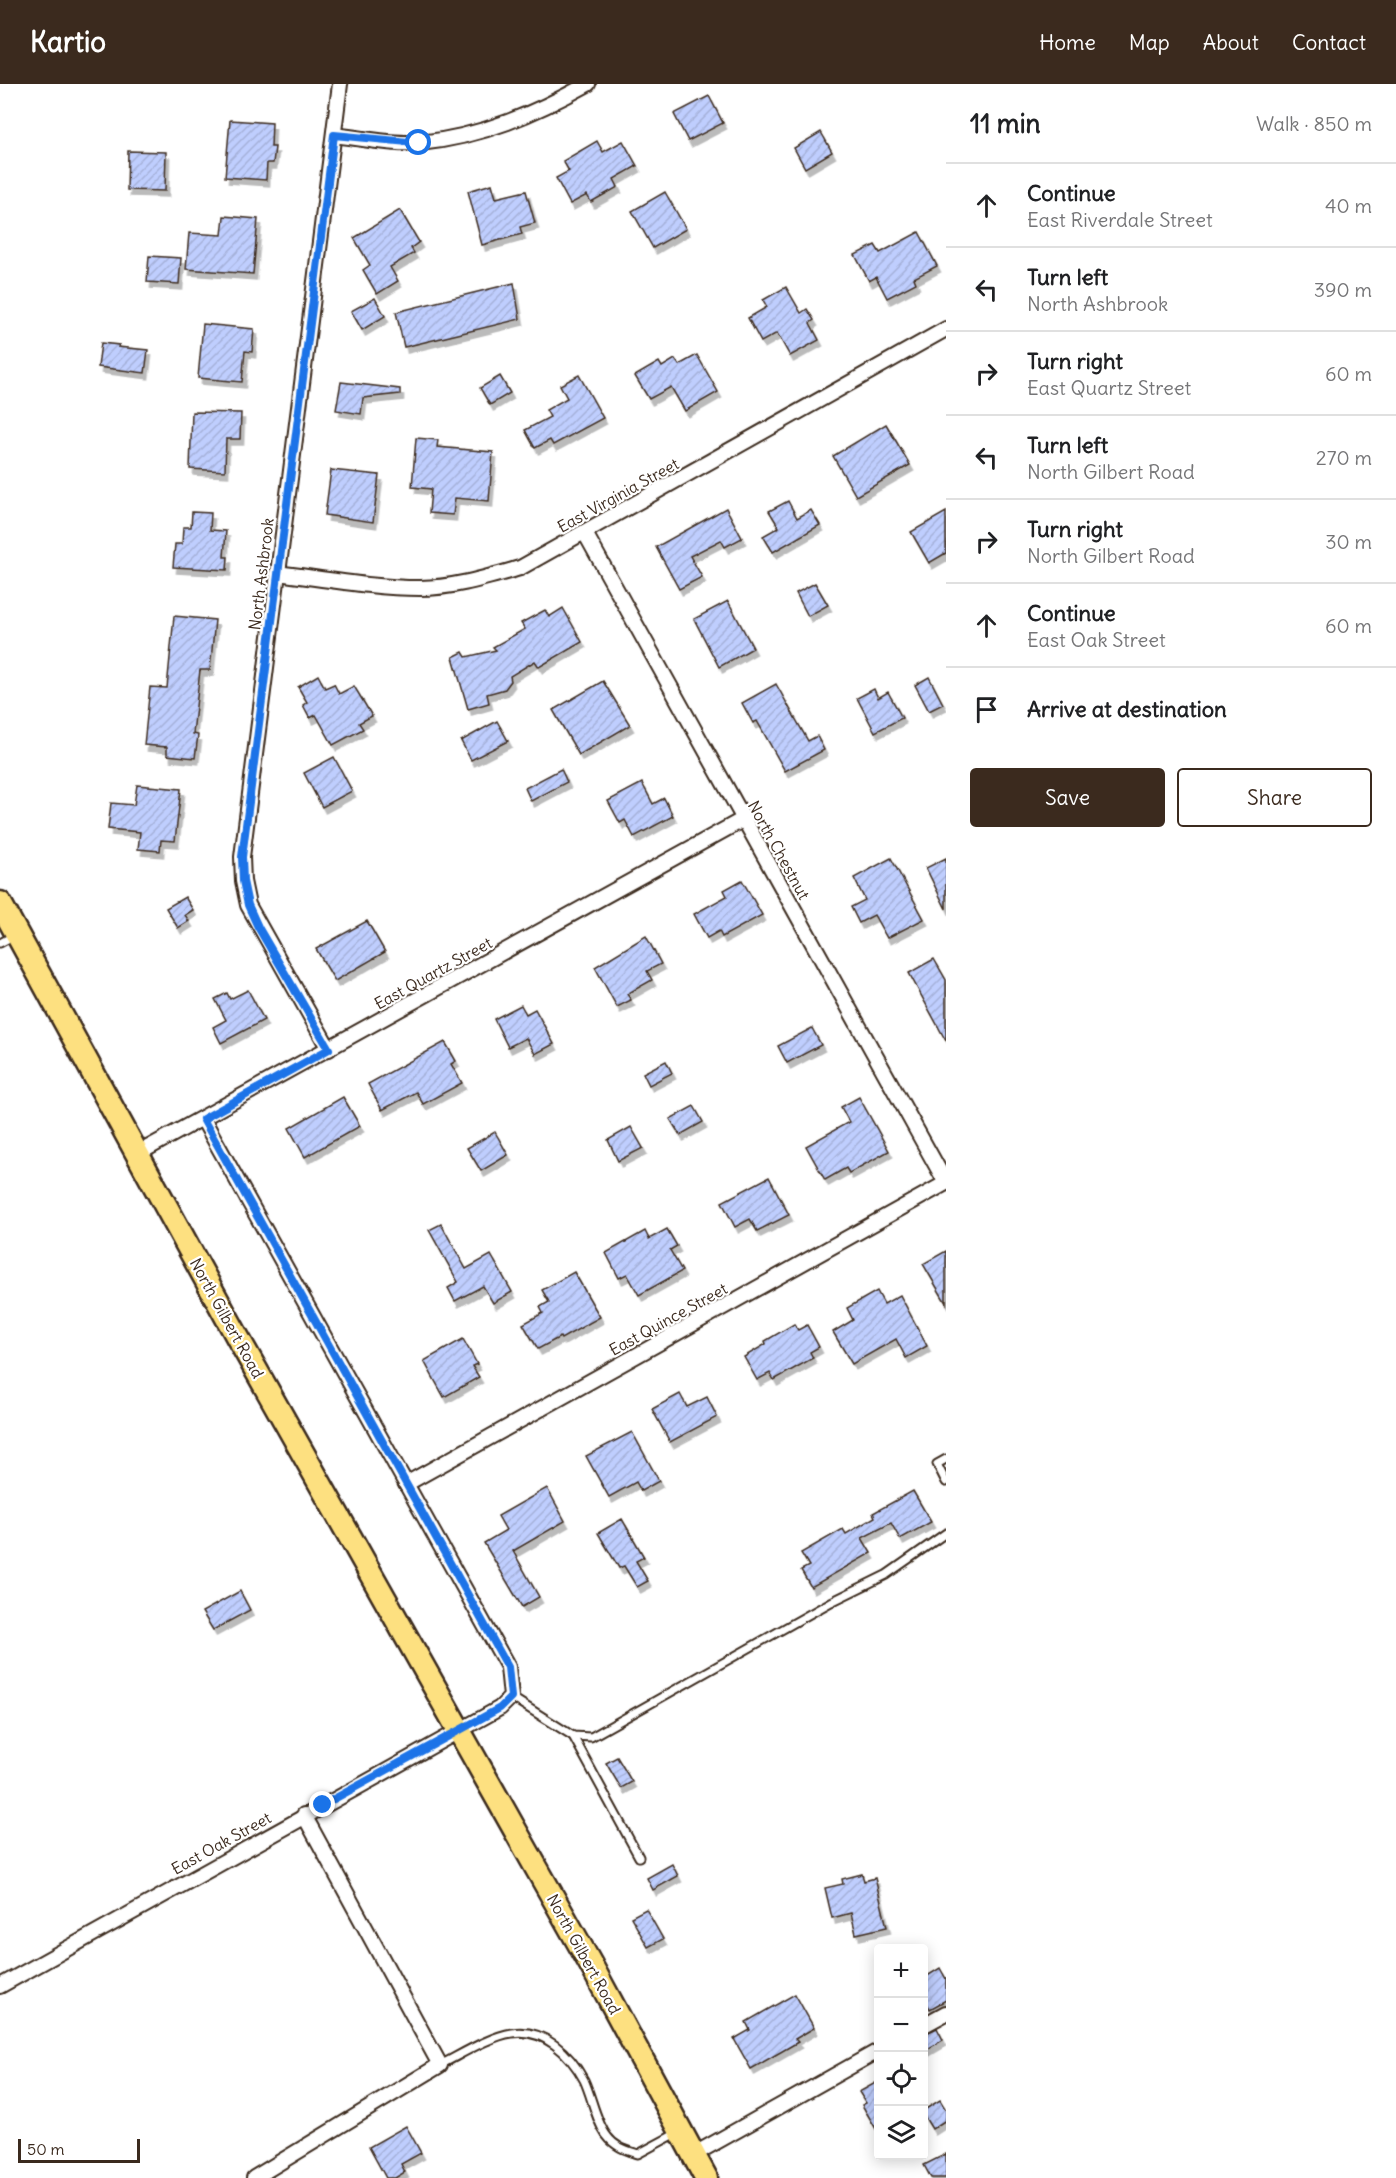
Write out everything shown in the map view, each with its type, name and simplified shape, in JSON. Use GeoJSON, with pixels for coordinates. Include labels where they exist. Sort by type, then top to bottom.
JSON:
{"type":"FeatureCollection","features":[{"type":"Feature","properties":{"kind":"main road","name":"North Gilbert Road"},"geometry":{"type":"LineString","coordinates":[[0,903],[8,938],[137,1154],[380,1593],[590,1963],[706,2178]]}},
{"type":"Feature","properties":{"kind":"street","name":"North Ashbrook"},"geometry":{"type":"LineString","coordinates":[[329,1049],[258,927],[248,905],[243,881],[242,857],[340,84]]}},
{"type":"Feature","properties":{"kind":"street"},"geometry":{"type":"LineString","coordinates":[[334,135],[419,143],[480,132],[523,118],[588,84]]}},
{"type":"Feature","properties":{"kind":"street","name":"East Virginia Street"},"geometry":{"type":"LineString","coordinates":[[278,573],[373,585],[422,588],[470,582],[520,568],[946,329]]}},
{"type":"Feature","properties":{"kind":"street","name":"North Chestnut"},"geometry":{"type":"LineString","coordinates":[[585,533],[946,1183]]}},
{"type":"Feature","properties":{"kind":"street","name":"East Quartz Street"},"geometry":{"type":"LineString","coordinates":[[137,1154],[744,819]]}},
{"type":"Feature","properties":{"kind":"street"},"geometry":{"type":"LineString","coordinates":[[203,1119],[508,1667],[511,1697],[506,1705],[459,1731]]}},
{"type":"Feature","properties":{"kind":"street","name":"East Quince Street"},"geometry":{"type":"LineString","coordinates":[[405,1484],[946,1183]]}},
{"type":"Feature","properties":{"kind":"street","name":"East Oak Street"},"geometry":{"type":"LineString","coordinates":[[0,1986],[304,1815],[459,1731]]}},
{"type":"Feature","properties":{"kind":"street"},"geometry":{"type":"LineString","coordinates":[[254,2178],[440,2065],[304,1815]]}},
{"type":"Feature","properties":{"kind":"street"},"geometry":{"type":"LineString","coordinates":[[928,2023],[946,2013]]}},
{"type":"Feature","properties":{"kind":"street"},"geometry":{"type":"LineString","coordinates":[[693,2155],[877,2052]]}},
{"type":"Feature","properties":{"kind":"lane"},"geometry":{"type":"LineString","coordinates":[[946,1459],[937,1464],[946,1482]]}},
{"type":"Feature","properties":{"kind":"lane"},"geometry":{"type":"LineString","coordinates":[[511,1697],[573,1736],[591,1737],[831,1602],[886,1575],[946,1533]]}},
{"type":"Feature","properties":{"kind":"lane"},"geometry":{"type":"LineString","coordinates":[[573,1736],[639,1857]]}},
{"type":"Feature","properties":{"kind":"lane"},"geometry":{"type":"LineString","coordinates":[[440,2065],[510,2033],[532,2035],[549,2040],[564,2053],[583,2079],[606,2135],[620,2148],[638,2154],[680,2131]]}},
{"type":"Feature","properties":{"kind":"building"},"geometry":{"type":"Polygon","coordinates":[[[709,96],[723,123],[688,141],[674,114],[709,96]]]}},
{"type":"Feature","properties":{"kind":"building"},"geometry":{"type":"Polygon","coordinates":[[[230,120],[272,123],[271,147],[275,147],[273,163],[267,163],[266,180],[225,177],[230,120]]]}},
{"type":"Feature","properties":{"kind":"building"},"geometry":{"type":"Polygon","coordinates":[[[821,132],[832,152],[805,168],[794,148],[821,132]]]}},
{"type":"Feature","properties":{"kind":"building"},"geometry":{"type":"Polygon","coordinates":[[[597,141],[603,152],[623,141],[637,166],[614,179],[618,187],[591,202],[587,195],[570,204],[556,178],[569,171],[563,161],[597,141]]]}},
{"type":"Feature","properties":{"kind":"building"},"geometry":{"type":"Polygon","coordinates":[[[128,151],[166,152],[165,191],[127,190],[128,151]]]}},
{"type":"Feature","properties":{"kind":"building"},"geometry":{"type":"Polygon","coordinates":[[[492,184],[496,198],[526,191],[535,223],[520,227],[522,234],[482,245],[468,191],[492,184]]]}},
{"type":"Feature","properties":{"kind":"building"},"geometry":{"type":"Polygon","coordinates":[[[665,192],[686,229],[653,248],[632,211],[665,192]]]}},
{"type":"Feature","properties":{"kind":"building"},"geometry":{"type":"Polygon","coordinates":[[[400,210],[419,242],[411,248],[414,253],[390,267],[398,281],[377,294],[363,270],[370,265],[354,238],[400,210]]]}},
{"type":"Feature","properties":{"kind":"building"},"geometry":{"type":"Polygon","coordinates":[[[224,216],[258,219],[253,274],[186,269],[189,233],[222,235],[224,216]]]}},
{"type":"Feature","properties":{"kind":"building"},"geometry":{"type":"Polygon","coordinates":[[[919,232],[937,266],[914,278],[916,283],[887,298],[876,277],[869,281],[855,255],[875,245],[880,253],[919,232]]]}},
{"type":"Feature","properties":{"kind":"building"},"geometry":{"type":"Polygon","coordinates":[[[149,256],[181,258],[179,284],[147,282],[149,256]]]}},
{"type":"Feature","properties":{"kind":"building"},"geometry":{"type":"Polygon","coordinates":[[[514,283],[520,319],[404,347],[396,312],[514,283]]]}},
{"type":"Feature","properties":{"kind":"building"},"geometry":{"type":"Polygon","coordinates":[[[786,287],[801,313],[807,309],[814,320],[810,323],[819,340],[790,356],[777,333],[761,342],[748,318],[767,307],[763,300],[786,287]]]}},
{"type":"Feature","properties":{"kind":"building"},"geometry":{"type":"Polygon","coordinates":[[[375,298],[385,316],[362,330],[351,311],[375,298]]]}},
{"type":"Feature","properties":{"kind":"building"},"geometry":{"type":"Polygon","coordinates":[[[203,324],[254,329],[252,352],[245,351],[242,382],[198,378],[203,324]]]}},
{"type":"Feature","properties":{"kind":"building"},"geometry":{"type":"Polygon","coordinates":[[[101,343],[148,350],[145,373],[98,367],[101,343]]]}},
{"type":"Feature","properties":{"kind":"building"},"geometry":{"type":"Polygon","coordinates":[[[697,355],[718,392],[685,411],[671,387],[649,399],[635,376],[659,362],[662,367],[675,359],[679,365],[697,355]]]}},
{"type":"Feature","properties":{"kind":"building"},"geometry":{"type":"Polygon","coordinates":[[[579,375],[603,418],[553,445],[550,440],[535,448],[525,430],[550,417],[546,410],[567,398],[560,385],[579,375]]]}},
{"type":"Feature","properties":{"kind":"building"},"geometry":{"type":"Polygon","coordinates":[[[500,376],[510,393],[490,405],[480,388],[500,376]]]}},
{"type":"Feature","properties":{"kind":"building"},"geometry":{"type":"Polygon","coordinates":[[[341,382],[400,389],[400,394],[363,398],[361,414],[336,410],[341,382]]]}},
{"type":"Feature","properties":{"kind":"building"},"geometry":{"type":"Polygon","coordinates":[[[192,412],[241,413],[240,439],[226,439],[225,471],[190,469],[192,412]]]}},
{"type":"Feature","properties":{"kind":"building"},"geometry":{"type":"Polygon","coordinates":[[[886,424],[910,465],[856,496],[833,456],[886,424]]]}},
{"type":"Feature","properties":{"kind":"building"},"geometry":{"type":"Polygon","coordinates":[[[416,438],[438,440],[437,447],[493,452],[489,501],[455,498],[453,515],[429,513],[431,489],[412,487],[416,438]]]}},
{"type":"Feature","properties":{"kind":"building"},"geometry":{"type":"Polygon","coordinates":[[[331,470],[379,475],[373,522],[325,515],[331,470]]]}},
{"type":"Feature","properties":{"kind":"building"},"geometry":{"type":"Polygon","coordinates":[[[788,501],[797,518],[811,510],[820,525],[773,552],[763,536],[779,527],[769,511],[788,501]]]}},
{"type":"Feature","properties":{"kind":"building"},"geometry":{"type":"Polygon","coordinates":[[[726,508],[742,538],[725,547],[721,540],[690,556],[702,577],[679,589],[656,547],[726,508]]]}},
{"type":"Feature","properties":{"kind":"building"},"geometry":{"type":"Polygon","coordinates":[[[192,512],[211,513],[210,530],[226,531],[224,557],[228,557],[227,570],[173,567],[175,544],[182,544],[183,527],[191,527],[192,512]]]}},
{"type":"Feature","properties":{"kind":"building"},"geometry":{"type":"Polygon","coordinates":[[[946,512],[946,553],[929,563],[911,532],[946,512]]]}},
{"type":"Feature","properties":{"kind":"building"},"geometry":{"type":"Polygon","coordinates":[[[815,583],[828,605],[808,616],[796,593],[815,583]]]}},
{"type":"Feature","properties":{"kind":"building"},"geometry":{"type":"Polygon","coordinates":[[[728,601],[753,648],[719,667],[694,619],[728,601]]]}},
{"type":"Feature","properties":{"kind":"building"},"geometry":{"type":"Polygon","coordinates":[[[563,608],[582,642],[539,667],[535,661],[510,676],[511,681],[505,689],[487,694],[489,703],[468,709],[453,657],[463,652],[466,657],[496,650],[493,647],[525,629],[521,623],[545,610],[549,617],[563,608]]]}},
{"type":"Feature","properties":{"kind":"building"},"geometry":{"type":"Polygon","coordinates":[[[174,616],[215,620],[210,670],[200,670],[193,734],[198,735],[195,758],[167,755],[167,747],[144,745],[150,687],[167,688],[174,616]]]}},
{"type":"Feature","properties":{"kind":"building"},"geometry":{"type":"Polygon","coordinates":[[[318,675],[325,688],[334,684],[339,694],[354,686],[372,716],[359,723],[363,729],[333,745],[316,715],[310,718],[303,705],[307,702],[298,687],[318,675]]]}},
{"type":"Feature","properties":{"kind":"building"},"geometry":{"type":"Polygon","coordinates":[[[929,677],[943,704],[929,711],[915,685],[929,677]]]}},
{"type":"Feature","properties":{"kind":"building"},"geometry":{"type":"Polygon","coordinates":[[[603,681],[630,725],[579,755],[553,710],[603,681]]]}},
{"type":"Feature","properties":{"kind":"building"},"geometry":{"type":"Polygon","coordinates":[[[776,684],[808,741],[817,736],[824,750],[785,771],[757,721],[753,723],[742,703],[776,684]]]}},
{"type":"Feature","properties":{"kind":"building"},"geometry":{"type":"Polygon","coordinates":[[[874,689],[878,698],[888,692],[902,718],[875,732],[857,698],[874,689]]]}},
{"type":"Feature","properties":{"kind":"building"},"geometry":{"type":"Polygon","coordinates":[[[497,721],[508,741],[471,760],[461,741],[497,721]]]}},
{"type":"Feature","properties":{"kind":"building"},"geometry":{"type":"Polygon","coordinates":[[[334,757],[352,791],[322,807],[304,773],[334,757]]]}},
{"type":"Feature","properties":{"kind":"building"},"geometry":{"type":"Polygon","coordinates":[[[561,769],[567,782],[531,801],[525,788],[561,769]]]}},
{"type":"Feature","properties":{"kind":"building"},"geometry":{"type":"Polygon","coordinates":[[[642,783],[653,804],[664,798],[673,816],[634,837],[625,820],[620,823],[608,801],[642,783]]]}},
{"type":"Feature","properties":{"kind":"building"},"geometry":{"type":"Polygon","coordinates":[[[137,785],[181,789],[175,841],[161,840],[160,851],[138,849],[140,832],[108,829],[111,803],[134,805],[137,785]]]}},
{"type":"Feature","properties":{"kind":"building"},"geometry":{"type":"Polygon","coordinates":[[[891,858],[924,919],[887,938],[874,915],[859,923],[851,907],[865,900],[854,878],[891,858]]]}},
{"type":"Feature","properties":{"kind":"building"},"geometry":{"type":"Polygon","coordinates":[[[946,858],[946,909],[926,868],[946,858]]]}},
{"type":"Feature","properties":{"kind":"building"},"geometry":{"type":"Polygon","coordinates":[[[742,880],[762,915],[722,937],[719,931],[707,938],[694,914],[727,896],[724,890],[742,880]]]}},
{"type":"Feature","properties":{"kind":"building"},"geometry":{"type":"Polygon","coordinates":[[[185,897],[193,910],[185,915],[189,921],[178,928],[166,908],[185,897]]]}},
{"type":"Feature","properties":{"kind":"building"},"geometry":{"type":"Polygon","coordinates":[[[367,921],[385,952],[335,981],[316,949],[367,921]]]}},
{"type":"Feature","properties":{"kind":"building"},"geometry":{"type":"Polygon","coordinates":[[[646,936],[661,964],[647,971],[652,980],[627,994],[631,1000],[617,1007],[595,967],[646,936]]]}},
{"type":"Feature","properties":{"kind":"building"},"geometry":{"type":"Polygon","coordinates":[[[934,959],[946,980],[946,1041],[909,973],[934,959]]]}},
{"type":"Feature","properties":{"kind":"building"},"geometry":{"type":"Polygon","coordinates":[[[248,990],[264,1020],[221,1043],[213,1027],[226,1020],[215,999],[227,993],[230,999],[248,990]]]}},
{"type":"Feature","properties":{"kind":"building"},"geometry":{"type":"Polygon","coordinates":[[[521,1005],[526,1014],[535,1009],[554,1044],[535,1054],[526,1038],[508,1047],[494,1019],[521,1005]]]}},
{"type":"Feature","properties":{"kind":"building"},"geometry":{"type":"Polygon","coordinates":[[[812,1028],[821,1045],[787,1063],[778,1046],[812,1028]]]}},
{"type":"Feature","properties":{"kind":"building"},"geometry":{"type":"Polygon","coordinates":[[[445,1042],[456,1061],[451,1064],[462,1083],[423,1104],[416,1092],[382,1110],[368,1084],[445,1042]]]}},
{"type":"Feature","properties":{"kind":"building"},"geometry":{"type":"Polygon","coordinates":[[[666,1061],[672,1073],[649,1085],[643,1073],[666,1061]]]}},
{"type":"Feature","properties":{"kind":"building"},"geometry":{"type":"Polygon","coordinates":[[[343,1097],[360,1126],[305,1157],[289,1128],[343,1097]]]}},
{"type":"Feature","properties":{"kind":"building"},"geometry":{"type":"Polygon","coordinates":[[[859,1097],[889,1151],[849,1173],[846,1168],[825,1180],[806,1146],[849,1122],[841,1107],[859,1097]]]}},
{"type":"Feature","properties":{"kind":"building"},"geometry":{"type":"Polygon","coordinates":[[[694,1106],[703,1122],[680,1135],[670,1119],[694,1106]]]}},
{"type":"Feature","properties":{"kind":"building"},"geometry":{"type":"Polygon","coordinates":[[[631,1127],[643,1148],[618,1161],[608,1140],[631,1127]]]}},
{"type":"Feature","properties":{"kind":"building"},"geometry":{"type":"Polygon","coordinates":[[[495,1132],[508,1155],[481,1171],[467,1148],[495,1132]]]}},
{"type":"Feature","properties":{"kind":"building"},"geometry":{"type":"Polygon","coordinates":[[[769,1177],[789,1215],[757,1231],[750,1219],[735,1227],[722,1202],[769,1177]]]}},
{"type":"Feature","properties":{"kind":"building"},"geometry":{"type":"Polygon","coordinates":[[[441,1224],[466,1269],[491,1255],[512,1292],[493,1303],[483,1286],[455,1301],[448,1288],[458,1282],[429,1230],[441,1224]]]}},
{"type":"Feature","properties":{"kind":"building"},"geometry":{"type":"Polygon","coordinates":[[[667,1229],[677,1246],[670,1250],[682,1271],[639,1295],[627,1274],[619,1278],[606,1253],[645,1231],[649,1239],[667,1229]]]}},
{"type":"Feature","properties":{"kind":"building"},"geometry":{"type":"Polygon","coordinates":[[[946,1251],[946,1303],[923,1264],[946,1251]]]}},
{"type":"Feature","properties":{"kind":"building"},"geometry":{"type":"Polygon","coordinates":[[[574,1272],[600,1317],[538,1349],[523,1324],[543,1313],[540,1307],[549,1302],[542,1290],[574,1272]]]}},
{"type":"Feature","properties":{"kind":"building"},"geometry":{"type":"Polygon","coordinates":[[[877,1291],[884,1304],[900,1295],[927,1346],[906,1358],[896,1339],[852,1364],[833,1332],[853,1320],[847,1308],[877,1291]]]}},
{"type":"Feature","properties":{"kind":"building"},"geometry":{"type":"Polygon","coordinates":[[[794,1324],[798,1330],[807,1325],[819,1347],[810,1352],[813,1358],[774,1380],[770,1373],[757,1380],[744,1357],[794,1324]]]}},
{"type":"Feature","properties":{"kind":"building"},"geometry":{"type":"Polygon","coordinates":[[[463,1339],[477,1364],[472,1366],[479,1377],[444,1397],[424,1361],[463,1339]]]}},
{"type":"Feature","properties":{"kind":"building"},"geometry":{"type":"Polygon","coordinates":[[[680,1394],[687,1407],[707,1397],[717,1417],[670,1442],[652,1409],[680,1394]]]}},
{"type":"Feature","properties":{"kind":"building"},"geometry":{"type":"Polygon","coordinates":[[[632,1432],[659,1481],[641,1491],[636,1482],[609,1497],[586,1456],[632,1432]]]}},
{"type":"Feature","properties":{"kind":"building"},"geometry":{"type":"Polygon","coordinates":[[[547,1488],[565,1521],[513,1551],[539,1597],[522,1607],[484,1543],[506,1530],[498,1516],[547,1488]]]}},
{"type":"Feature","properties":{"kind":"building"},"geometry":{"type":"Polygon","coordinates":[[[913,1491],[931,1522],[900,1539],[891,1523],[862,1538],[871,1553],[811,1587],[801,1570],[809,1566],[801,1553],[843,1529],[846,1534],[875,1517],[873,1513],[913,1491]]]}},
{"type":"Feature","properties":{"kind":"building"},"geometry":{"type":"Polygon","coordinates":[[[622,1519],[644,1557],[636,1561],[648,1581],[637,1587],[624,1566],[619,1568],[598,1533],[622,1519]]]}},
{"type":"Feature","properties":{"kind":"building"},"geometry":{"type":"Polygon","coordinates":[[[240,1591],[250,1610],[213,1630],[202,1612],[240,1591]]]}},
{"type":"Feature","properties":{"kind":"building"},"geometry":{"type":"Polygon","coordinates":[[[617,1757],[632,1782],[621,1788],[606,1763],[617,1757]]]}},
{"type":"Feature","properties":{"kind":"building"},"geometry":{"type":"Polygon","coordinates":[[[672,1864],[678,1876],[653,1890],[647,1878],[672,1864]]]}},
{"type":"Feature","properties":{"kind":"building"},"geometry":{"type":"Polygon","coordinates":[[[862,1874],[864,1881],[875,1878],[887,1927],[856,1934],[851,1913],[832,1918],[825,1888],[843,1884],[842,1879],[862,1874]]]}},
{"type":"Feature","properties":{"kind":"building"},"geometry":{"type":"Polygon","coordinates":[[[646,1909],[663,1939],[648,1947],[631,1917],[646,1909]]]}},
{"type":"Feature","properties":{"kind":"building"},"geometry":{"type":"Polygon","coordinates":[[[940,1968],[946,1979],[946,2000],[930,2009],[928,2005],[928,1976],[940,1968]]]}},
{"type":"Feature","properties":{"kind":"building"},"geometry":{"type":"Polygon","coordinates":[[[795,1994],[814,2028],[795,2039],[798,2042],[751,2069],[734,2039],[750,2030],[746,2022],[795,1994]]]}},
{"type":"Feature","properties":{"kind":"building"},"geometry":{"type":"Polygon","coordinates":[[[937,2028],[943,2040],[928,2049],[928,2032],[937,2028]]]}},
{"type":"Feature","properties":{"kind":"building"},"geometry":{"type":"Polygon","coordinates":[[[874,2084],[874,2125],[862,2105],[866,2103],[859,2092],[874,2084]]]}},
{"type":"Feature","properties":{"kind":"building"},"geometry":{"type":"Polygon","coordinates":[[[940,2100],[946,2110],[946,2120],[932,2129],[928,2122],[928,2108],[940,2100]]]}},
{"type":"Feature","properties":{"kind":"building"},"geometry":{"type":"Polygon","coordinates":[[[406,2126],[421,2153],[401,2164],[405,2172],[395,2178],[386,2178],[369,2147],[406,2126]]]}},
{"type":"Feature","properties":{"kind":"building"},"geometry":{"type":"Polygon","coordinates":[[[946,2154],[946,2178],[931,2178],[924,2165],[946,2154]]]}},
{"type":"Feature","properties":{"kind":"route"},"geometry":{"type":"LineString","coordinates":[[323,1805],[506,1705],[511,1697],[508,1667],[203,1119],[329,1049],[258,927],[248,905],[243,881],[242,857],[334,135],[419,143]]}}]}
